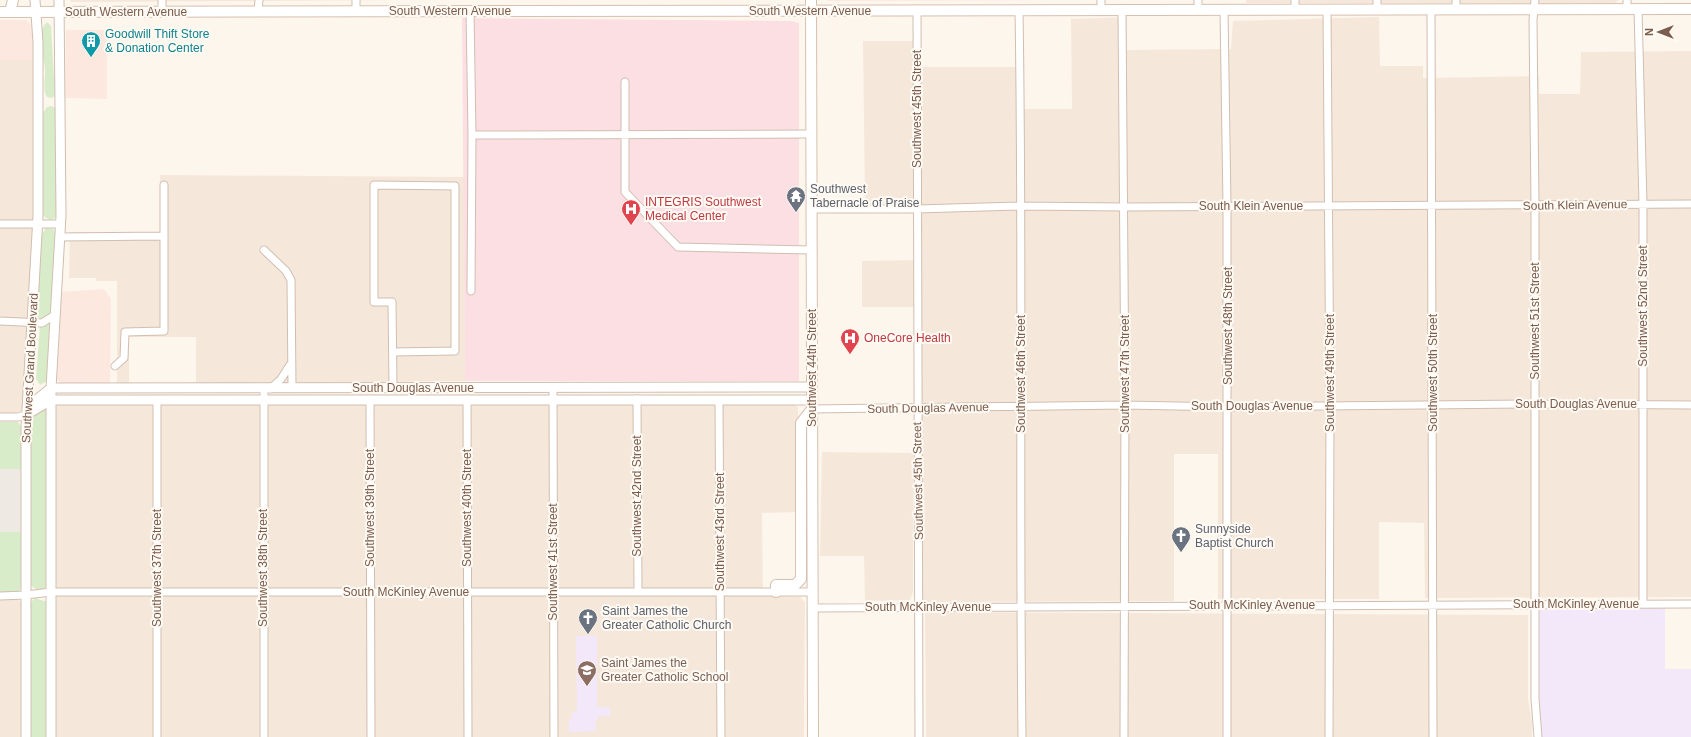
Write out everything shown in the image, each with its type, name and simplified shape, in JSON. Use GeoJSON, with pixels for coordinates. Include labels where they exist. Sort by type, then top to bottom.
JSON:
{"type":"FeatureCollection","features":[{"type":"Feature","properties":{"kind":"main road"},"geometry":{"type":"LineString","coordinates":[[5,12],[13,0]]}},
{"type":"Feature","properties":{"kind":"main road","name":"Southwest 44th Street"},"geometry":{"type":"LineString","coordinates":[[811,0],[813,737]]}},
{"type":"Feature","properties":{"kind":"main road","name":"South Western Avenue"},"geometry":{"type":"LineString","coordinates":[[5,12],[470,10],[811,11],[917,9],[1019,10],[1101,5],[1122,10],[1198,5],[1224,10],[1295,5],[1327,10],[1377,5],[1432,10],[1456,5],[1627,5],[1638,9],[1691,9]]}},
{"type":"Feature","properties":{"kind":"main road"},"geometry":{"type":"LineString","coordinates":[[776,589],[795,585],[801,579],[801,423],[812,404]]}},
{"type":"Feature","properties":{"kind":"street","name":"Southwest Grand Boulevard"},"geometry":{"type":"LineString","coordinates":[[26,737],[26,415],[38,224],[38,42],[34,0]]}},
{"type":"Feature","properties":{"kind":"street","name":"Southwest Grand Boulevard"},"geometry":{"type":"LineString","coordinates":[[51,737],[51,388],[60,237],[59,0]]}},
{"type":"Feature","properties":{"kind":"street"},"geometry":{"type":"LineString","coordinates":[[162,0],[162,12]]}},
{"type":"Feature","properties":{"kind":"street"},"geometry":{"type":"LineString","coordinates":[[258,11],[259,0]]}},
{"type":"Feature","properties":{"kind":"street"},"geometry":{"type":"LineString","coordinates":[[356,0],[356,11]]}},
{"type":"Feature","properties":{"kind":"street","name":"Southwest 51st Street"},"geometry":{"type":"LineString","coordinates":[[1534,5],[1536,404],[1534,605],[1535,709],[1538,737]]}},
{"type":"Feature","properties":{"kind":"street","name":"Southwest 45th Street"},"geometry":{"type":"LineString","coordinates":[[917,9],[919,737]]}},
{"type":"Feature","properties":{"kind":"street","name":"Southwest 52nd Street"},"geometry":{"type":"LineString","coordinates":[[1638,9],[1643,204],[1643,604]]}},
{"type":"Feature","properties":{"kind":"street"},"geometry":{"type":"LineString","coordinates":[[470,10],[472,135],[470,291]]}},
{"type":"Feature","properties":{"kind":"street","name":"Southwest 46th Street"},"geometry":{"type":"LineString","coordinates":[[1019,10],[1022,406],[1020,606],[1022,737]]}},
{"type":"Feature","properties":{"kind":"street","name":"Southwest 47th Street"},"geometry":{"type":"LineString","coordinates":[[1122,10],[1125,405],[1124,737]]}},
{"type":"Feature","properties":{"kind":"street","name":"Southwest 48th Street"},"geometry":{"type":"LineString","coordinates":[[1224,10],[1228,407],[1227,737]]}},
{"type":"Feature","properties":{"kind":"street","name":"Southwest 49th Street"},"geometry":{"type":"LineString","coordinates":[[1327,10],[1330,406],[1329,737]]}},
{"type":"Feature","properties":{"kind":"street","name":"Southwest 50th Street"},"geometry":{"type":"LineString","coordinates":[[1432,10],[1434,405],[1433,737]]}},
{"type":"Feature","properties":{"kind":"street"},"geometry":{"type":"LineString","coordinates":[[625,82],[625,192],[678,247],[811,250]]}},
{"type":"Feature","properties":{"kind":"street"},"geometry":{"type":"LineString","coordinates":[[472,135],[811,134]]}},
{"type":"Feature","properties":{"kind":"street"},"geometry":{"type":"LineString","coordinates":[[115,366],[124,358],[125,332],[164,331],[164,185]]}},
{"type":"Feature","properties":{"kind":"street"},"geometry":{"type":"LineString","coordinates":[[393,352],[455,351],[455,186],[374,185],[374,302],[392,302],[393,388]]}},
{"type":"Feature","properties":{"kind":"street","name":"South Klein Avenue"},"geometry":{"type":"LineString","coordinates":[[811,210],[1021,206],[1535,206],[1691,204]]}},
{"type":"Feature","properties":{"kind":"street"},"geometry":{"type":"LineString","coordinates":[[0,224],[60,224]]}},
{"type":"Feature","properties":{"kind":"street"},"geometry":{"type":"LineString","coordinates":[[60,237],[164,236]]}},
{"type":"Feature","properties":{"kind":"street"},"geometry":{"type":"LineString","coordinates":[[264,250],[286,271],[291,280],[292,388]]}},
{"type":"Feature","properties":{"kind":"street"},"geometry":{"type":"LineString","coordinates":[[0,321],[44,322],[55,315]]}},
{"type":"Feature","properties":{"kind":"street"},"geometry":{"type":"LineString","coordinates":[[267,388],[281,379],[291,363]]}},
{"type":"Feature","properties":{"kind":"street"},"geometry":{"type":"LineString","coordinates":[[0,417],[18,417],[26,415],[51,400],[42,394],[29,379]]}},
{"type":"Feature","properties":{"kind":"street","name":"South Douglas Avenue"},"geometry":{"type":"LineString","coordinates":[[51,388],[812,387]]}},
{"type":"Feature","properties":{"kind":"street"},"geometry":{"type":"LineString","coordinates":[[26,415],[31,405],[42,394],[51,388]]}},
{"type":"Feature","properties":{"kind":"street"},"geometry":{"type":"LineString","coordinates":[[113,388],[113,400]]}},
{"type":"Feature","properties":{"kind":"street","name":"Southwest 38th Street"},"geometry":{"type":"LineString","coordinates":[[264,737],[264,400],[267,388]]}},
{"type":"Feature","properties":{"kind":"street","name":"Southwest 41st Street"},"geometry":{"type":"LineString","coordinates":[[553,388],[554,737]]}},
{"type":"Feature","properties":{"kind":"street","name":"Southwest 40th Street"},"geometry":{"type":"LineString","coordinates":[[467,399],[468,737]]}},
{"type":"Feature","properties":{"kind":"street","name":"South Douglas Avenue"},"geometry":{"type":"LineString","coordinates":[[51,400],[637,399],[720,400],[917,408],[1125,405],[1228,407],[1536,404],[1691,405]]}},
{"type":"Feature","properties":{"kind":"street","name":"Southwest 42nd Street"},"geometry":{"type":"LineString","coordinates":[[637,399],[638,592]]}},
{"type":"Feature","properties":{"kind":"street","name":"Southwest 37th Street"},"geometry":{"type":"LineString","coordinates":[[156,400],[157,737]]}},
{"type":"Feature","properties":{"kind":"street","name":"Southwest 39th Street"},"geometry":{"type":"LineString","coordinates":[[370,400],[371,737]]}},
{"type":"Feature","properties":{"kind":"street","name":"Southwest 43rd Street"},"geometry":{"type":"LineString","coordinates":[[720,400],[721,737]]}},
{"type":"Feature","properties":{"kind":"street","name":"South McKinley Avenue"},"geometry":{"type":"LineString","coordinates":[[0,596],[51,592],[553,593],[720,592],[776,589],[812,592]]}},
{"type":"Feature","properties":{"kind":"street","name":"South McKinley Avenue"},"geometry":{"type":"LineString","coordinates":[[812,608],[919,606],[1691,604]]}},
{"type":"Feature","properties":{"kind":"shaded area"},"geometry":{"type":"Polygon","coordinates":[[[70,0],[405,0],[71,2],[70,0]]]}},
{"type":"Feature","properties":{"kind":"shaded area"},"geometry":{"type":"Polygon","coordinates":[[[827,0],[1054,0],[827,1],[827,0]]]}},
{"type":"Feature","properties":{"kind":"shaded area"},"geometry":{"type":"Polygon","coordinates":[[[1246,0],[1619,0],[1615,3],[1246,3],[1246,0]]]}},
{"type":"Feature","properties":{"kind":"shaded area"},"geometry":{"type":"Polygon","coordinates":[[[1127,17],[1127,50],[1231,49],[1233,21],[1379,17],[1380,66],[1423,66],[1423,78],[1539,76],[1539,94],[1580,94],[1581,52],[1691,51],[1691,597],[1425,598],[1424,523],[1379,522],[1379,599],[1218,599],[1218,454],[1174,454],[1174,601],[927,602],[923,600],[921,307],[862,307],[862,261],[921,260],[920,204],[865,205],[863,41],[914,41],[913,67],[1016,67],[1017,109],[1072,109],[1071,19],[1127,17]]]}},
{"type":"Feature","properties":{"kind":"shaded area","name":"INTEGRIS Southwest Medical Center"},"geometry":{"type":"Polygon","coordinates":[[[462,18],[791,21],[799,23],[799,381],[465,381],[462,18]]]}},
{"type":"Feature","properties":{"kind":"shaded area"},"geometry":{"type":"Polygon","coordinates":[[[0,20],[26,20],[33,27],[33,60],[0,60],[0,20]]]}},
{"type":"Feature","properties":{"kind":"shaded area"},"geometry":{"type":"Polygon","coordinates":[[[66,30],[107,30],[107,99],[65,98],[66,30]]]}},
{"type":"Feature","properties":{"kind":"shaded area"},"geometry":{"type":"Polygon","coordinates":[[[0,60],[33,60],[33,232],[24,408],[20,412],[14,413],[0,413],[0,60]]]}},
{"type":"Feature","properties":{"kind":"shaded area"},"geometry":{"type":"Polygon","coordinates":[[[160,175],[464,177],[465,381],[196,384],[196,337],[129,337],[129,383],[117,384],[117,281],[96,281],[96,278],[69,278],[70,232],[160,233],[160,175]]]}},
{"type":"Feature","properties":{"kind":"shaded area"},"geometry":{"type":"Polygon","coordinates":[[[104,289],[111,299],[110,382],[107,384],[62,384],[57,380],[56,373],[61,292],[104,289]]]}},
{"type":"Feature","properties":{"kind":"shaded area"},"geometry":{"type":"Polygon","coordinates":[[[59,403],[792,404],[798,407],[798,512],[762,513],[763,596],[800,597],[805,602],[804,737],[54,737],[54,408],[59,403]]]}},
{"type":"Feature","properties":{"kind":"shaded area"},"geometry":{"type":"Polygon","coordinates":[[[822,452],[913,453],[913,592],[910,600],[865,601],[864,556],[820,556],[822,452]]]}},
{"type":"Feature","properties":{"kind":"shaded area"},"geometry":{"type":"Polygon","coordinates":[[[0,469],[22,469],[21,532],[0,532],[0,469]]]}},
{"type":"Feature","properties":{"kind":"shaded area"},"geometry":{"type":"Polygon","coordinates":[[[17,599],[23,603],[24,737],[0,737],[0,600],[17,599]]]}},
{"type":"Feature","properties":{"kind":"shaded area"},"geometry":{"type":"Polygon","coordinates":[[[1665,608],[1665,669],[1691,669],[1691,737],[1542,737],[1538,712],[1538,613],[1541,609],[1665,608]]]}},
{"type":"Feature","properties":{"kind":"shaded area"},"geometry":{"type":"Polygon","coordinates":[[[925,612],[1528,615],[1528,699],[1532,722],[1532,737],[926,737],[925,612]]]}},
{"type":"Feature","properties":{"kind":"shaded area","name":"Saint James the Greater Catholic School"},"geometry":{"type":"Polygon","coordinates":[[[576,636],[597,636],[597,707],[610,707],[610,716],[598,716],[598,720],[596,720],[596,731],[569,732],[569,719],[572,719],[572,712],[577,712],[576,636]]]}},
{"type":"Feature","properties":{"kind":"green space"},"geometry":{"type":"Polygon","coordinates":[[[47,22],[51,26],[55,95],[52,98],[47,97],[44,87],[45,68],[41,44],[42,32],[47,22]]]}},
{"type":"Feature","properties":{"kind":"green space"},"geometry":{"type":"Polygon","coordinates":[[[52,106],[57,110],[57,215],[55,218],[50,220],[42,215],[43,113],[47,107],[52,106]]]}},
{"type":"Feature","properties":{"kind":"green space"},"geometry":{"type":"Polygon","coordinates":[[[46,228],[53,229],[56,234],[51,312],[49,316],[40,320],[37,314],[42,234],[46,228]]]}},
{"type":"Feature","properties":{"kind":"green space"},"geometry":{"type":"Polygon","coordinates":[[[51,321],[47,381],[40,385],[36,379],[40,324],[51,321]]]}},
{"type":"Feature","properties":{"kind":"green space"},"geometry":{"type":"Polygon","coordinates":[[[47,409],[47,584],[45,588],[39,589],[30,584],[30,419],[33,414],[47,409]]]}},
{"type":"Feature","properties":{"kind":"green space"},"geometry":{"type":"Polygon","coordinates":[[[0,422],[18,422],[22,428],[22,469],[0,469],[0,422]]]}},
{"type":"Feature","properties":{"kind":"green space"},"geometry":{"type":"Polygon","coordinates":[[[22,469],[22,587],[18,592],[0,592],[0,532],[21,532],[22,469]]]}},
{"type":"Feature","properties":{"kind":"green space"},"geometry":{"type":"Polygon","coordinates":[[[35,598],[47,602],[48,737],[30,737],[30,603],[35,598]]]}},
{"type":"Feature","properties":{"kind":"place","name":"Goodwill Thift Store & Donation Center"},"geometry":{"type":"Point","coordinates":[91,58]}},
{"type":"Feature","properties":{"kind":"place","name":"Southwest Tabernacle of Praise"},"geometry":{"type":"Point","coordinates":[796,213]}},
{"type":"Feature","properties":{"kind":"place","name":"INTEGRIS Southwest Medical Center"},"geometry":{"type":"Point","coordinates":[631,226]}},
{"type":"Feature","properties":{"kind":"place","name":"OneCore Health"},"geometry":{"type":"Point","coordinates":[850,355]}},
{"type":"Feature","properties":{"kind":"place","name":"Sunnyside Baptist Church"},"geometry":{"type":"Point","coordinates":[1181,553]}},
{"type":"Feature","properties":{"kind":"place","name":"Saint James the Greater Catholic Church"},"geometry":{"type":"Point","coordinates":[588,635]}},
{"type":"Feature","properties":{"kind":"place","name":"Saint James the Greater Catholic School"},"geometry":{"type":"Point","coordinates":[587,687]}}]}
